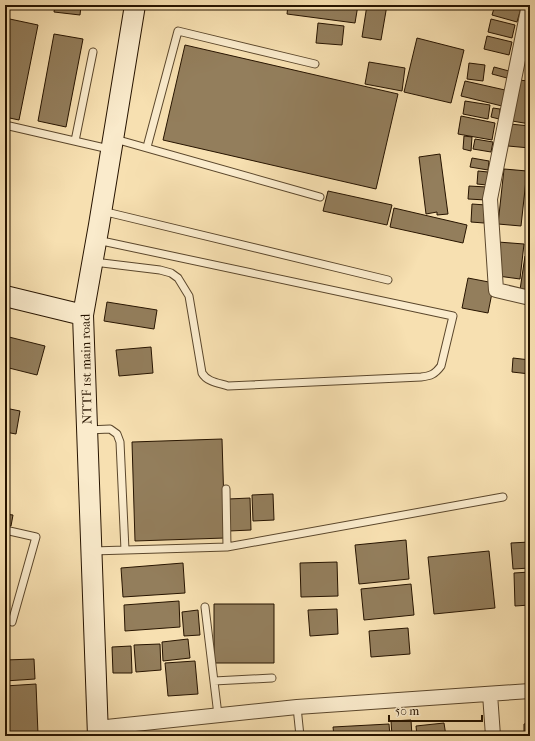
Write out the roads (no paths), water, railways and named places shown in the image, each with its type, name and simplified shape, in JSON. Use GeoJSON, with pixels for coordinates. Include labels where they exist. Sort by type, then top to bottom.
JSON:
{"type":"FeatureCollection","features":[{"type":"Feature","properties":{"kind":"street","name":"NTTF 1st main road"},"geometry":{"type":"LineString","coordinates":[[97,732],[83,315],[102,211],[135,5]]}},
{"type":"Feature","properties":{"kind":"street"},"geometry":{"type":"LineString","coordinates":[[529,5],[490,200],[496,290],[530,298]]}},
{"type":"Feature","properties":{"kind":"street"},"geometry":{"type":"LineString","coordinates":[[5,296],[83,315]]}},
{"type":"Feature","properties":{"kind":"street"},"geometry":{"type":"LineString","coordinates":[[97,732],[218,715],[297,707],[530,691]]}},
{"type":"Feature","properties":{"kind":"street"},"geometry":{"type":"LineString","coordinates":[[490,694],[493,736]]}},
{"type":"Feature","properties":{"kind":"lane"},"geometry":{"type":"LineString","coordinates":[[147,148],[178,31],[315,64]]}},
{"type":"Feature","properties":{"kind":"lane"},"geometry":{"type":"LineString","coordinates":[[75,141],[93,52]]}},
{"type":"Feature","properties":{"kind":"lane"},"geometry":{"type":"LineString","coordinates":[[5,125],[75,141],[147,148],[320,196]]}},
{"type":"Feature","properties":{"kind":"lane"},"geometry":{"type":"LineString","coordinates":[[102,211],[388,280]]}},
{"type":"Feature","properties":{"kind":"lane"},"geometry":{"type":"LineString","coordinates":[[93,262],[160,270],[171,273],[178,278],[189,296],[202,373],[211,381],[228,386],[414,378],[430,376],[441,366],[452,316],[96,240]]}},
{"type":"Feature","properties":{"kind":"lane"},"geometry":{"type":"LineString","coordinates":[[87,430],[110,429],[117,434],[120,442],[125,550]]}},
{"type":"Feature","properties":{"kind":"lane"},"geometry":{"type":"LineString","coordinates":[[226,489],[227,547]]}},
{"type":"Feature","properties":{"kind":"lane"},"geometry":{"type":"LineString","coordinates":[[91,551],[227,547],[503,497]]}},
{"type":"Feature","properties":{"kind":"lane"},"geometry":{"type":"LineString","coordinates":[[5,530],[36,538],[12,622],[5,620]]}},
{"type":"Feature","properties":{"kind":"lane"},"geometry":{"type":"LineString","coordinates":[[205,607],[218,715]]}},
{"type":"Feature","properties":{"kind":"lane"},"geometry":{"type":"LineString","coordinates":[[214,681],[272,678]]}},
{"type":"Feature","properties":{"kind":"lane"},"geometry":{"type":"LineString","coordinates":[[297,707],[300,736]]}}]}
